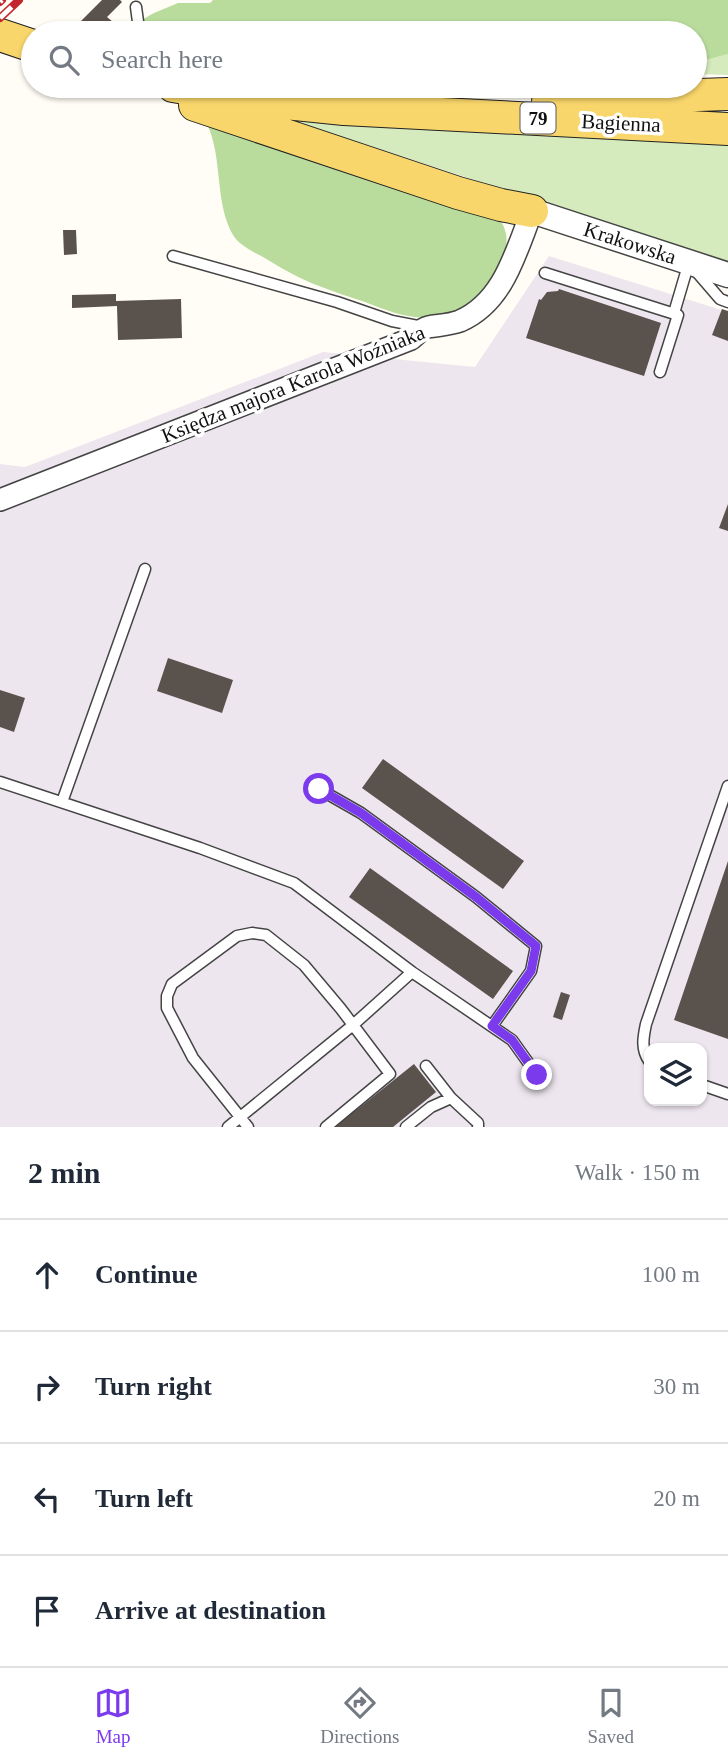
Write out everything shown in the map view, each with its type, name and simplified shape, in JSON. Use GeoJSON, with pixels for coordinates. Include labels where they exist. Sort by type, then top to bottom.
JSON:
{"type":"FeatureCollection","features":[{"type":"Feature","properties":{"kind":"main road","name":"Bagienna"},"geometry":{"type":"LineString","coordinates":[[707,95],[728,94]]}},
{"type":"Feature","properties":{"kind":"main road"},"geometry":{"type":"LineString","coordinates":[[182,98],[285,136],[458,193],[532,211]]}},
{"type":"Feature","properties":{"kind":"main road","name":"Bagienna"},"geometry":{"type":"LineString","coordinates":[[244,98],[344,109],[728,129]]}},
{"type":"Feature","properties":{"kind":"main road","name":"Bagienna"},"geometry":{"type":"LineString","coordinates":[[431,112],[635,98]]}},
{"type":"Feature","properties":{"kind":"street","name":"Krakowska"},"geometry":{"type":"LineString","coordinates":[[532,211],[728,275]]}},
{"type":"Feature","properties":{"kind":"street","name":"Księdza majora Karola Woźniaka"},"geometry":{"type":"LineString","coordinates":[[0,500],[411,340],[426,327],[449,325],[462,320],[483,306],[505,278],[532,211]]}},
{"type":"Feature","properties":{"kind":"lane"},"geometry":{"type":"LineString","coordinates":[[136,7],[138,21]]}},
{"type":"Feature","properties":{"kind":"lane"},"geometry":{"type":"LineString","coordinates":[[173,256],[337,302],[392,321],[426,327]]}},
{"type":"Feature","properties":{"kind":"lane"},"geometry":{"type":"LineString","coordinates":[[689,262],[720,299],[728,302]]}},
{"type":"Feature","properties":{"kind":"lane"},"geometry":{"type":"LineString","coordinates":[[674,313],[689,262]]}},
{"type":"Feature","properties":{"kind":"lane"},"geometry":{"type":"LineString","coordinates":[[545,273],[678,314],[660,372]]}},
{"type":"Feature","properties":{"kind":"lane"},"geometry":{"type":"LineString","coordinates":[[62,802],[145,569]]}},
{"type":"Feature","properties":{"kind":"lane"},"geometry":{"type":"LineString","coordinates":[[0,782],[200,848],[294,883],[412,972],[512,1040],[537,1075]]}},
{"type":"Feature","properties":{"kind":"lane"},"geometry":{"type":"LineString","coordinates":[[644,1050],[646,1024],[728,786]]}},
{"type":"Feature","properties":{"kind":"lane"},"geometry":{"type":"LineString","coordinates":[[319,789],[361,813],[476,897],[536,946],[531,971],[492,1026]]}},
{"type":"Feature","properties":{"kind":"lane"},"geometry":{"type":"LineString","coordinates":[[248,1127],[192,1058],[167,1008],[167,996],[172,984],[237,936],[252,933],[267,935],[304,965],[390,1074],[326,1127]]}},
{"type":"Feature","properties":{"kind":"lane"},"geometry":{"type":"LineString","coordinates":[[228,1127],[353,1025],[412,972]]}},
{"type":"Feature","properties":{"kind":"lane"},"geometry":{"type":"LineString","coordinates":[[426,1066],[451,1098],[478,1123],[478,1127]]}},
{"type":"Feature","properties":{"kind":"lane"},"geometry":{"type":"LineString","coordinates":[[707,1087],[728,1094]]}},
{"type":"Feature","properties":{"kind":"lane"},"geometry":{"type":"LineString","coordinates":[[406,1127],[431,1107],[451,1098]]}},
{"type":"Feature","properties":{"kind":"shaded area"},"geometry":{"type":"Polygon","coordinates":[[[549,256],[728,312],[728,1127],[0,1127],[0,464],[25,467],[323,352],[475,367],[549,256]]]}},
{"type":"Feature","properties":{"kind":"green space"},"geometry":{"type":"Polygon","coordinates":[[[213,0],[728,0],[728,54],[707,60],[707,21],[140,21],[178,3],[210,3],[213,0]]]}},
{"type":"Feature","properties":{"kind":"green space"},"geometry":{"type":"Polygon","coordinates":[[[728,54],[728,75],[707,74],[707,60],[728,54]]]}},
{"type":"Feature","properties":{"kind":"green space"},"geometry":{"type":"Polygon","coordinates":[[[381,98],[482,98],[393,99],[381,98]]]}},
{"type":"Feature","properties":{"kind":"green space"},"geometry":{"type":"Polygon","coordinates":[[[204,116],[500,219],[507,238],[500,262],[485,287],[471,302],[454,312],[432,317],[398,314],[298,277],[238,242],[233,235],[224,213],[216,153],[204,116]]]}},
{"type":"Feature","properties":{"kind":"green space"},"geometry":{"type":"Polygon","coordinates":[[[285,118],[728,139],[728,263],[285,118]]]}},
{"type":"Feature","properties":{"kind":"building"},"geometry":{"type":"Polygon","coordinates":[[[102,0],[122,2],[107,17],[112,21],[81,21],[102,0]]]}},
{"type":"Feature","properties":{"kind":"building"},"geometry":{"type":"Polygon","coordinates":[[[63,230],[76,230],[77,254],[64,255],[63,230]]]}},
{"type":"Feature","properties":{"kind":"building"},"geometry":{"type":"Polygon","coordinates":[[[559,289],[661,323],[644,376],[526,338],[539,299],[547,292],[559,289]]]}},
{"type":"Feature","properties":{"kind":"building"},"geometry":{"type":"Polygon","coordinates":[[[116,294],[116,301],[181,299],[182,338],[118,340],[117,306],[72,308],[72,295],[116,294]]]}},
{"type":"Feature","properties":{"kind":"building"},"geometry":{"type":"Polygon","coordinates":[[[722,309],[728,311],[728,341],[712,335],[722,309]]]}},
{"type":"Feature","properties":{"kind":"building"},"geometry":{"type":"Polygon","coordinates":[[[728,504],[728,531],[719,528],[728,504]]]}},
{"type":"Feature","properties":{"kind":"building"},"geometry":{"type":"Polygon","coordinates":[[[168,658],[233,680],[222,713],[157,691],[168,658]]]}},
{"type":"Feature","properties":{"kind":"building"},"geometry":{"type":"Polygon","coordinates":[[[0,690],[25,698],[14,732],[0,727],[0,690]]]}},
{"type":"Feature","properties":{"kind":"building"},"geometry":{"type":"Polygon","coordinates":[[[383,759],[524,861],[503,889],[362,788],[383,759]]]}},
{"type":"Feature","properties":{"kind":"building"},"geometry":{"type":"Polygon","coordinates":[[[728,861],[728,1039],[674,1020],[728,861]]]}},
{"type":"Feature","properties":{"kind":"building"},"geometry":{"type":"Polygon","coordinates":[[[370,868],[513,971],[493,999],[349,897],[370,868]]]}},
{"type":"Feature","properties":{"kind":"building"},"geometry":{"type":"Polygon","coordinates":[[[561,992],[570,995],[562,1020],[553,1017],[561,992]]]}},
{"type":"Feature","properties":{"kind":"building"},"geometry":{"type":"Polygon","coordinates":[[[414,1064],[436,1092],[393,1127],[327,1127],[352,1107],[355,1111],[414,1064]]]}},
{"type":"Feature","properties":{"kind":"railway"},"geometry":{"type":"LineString","coordinates":[[0,18],[19,0]]}},
{"type":"Feature","properties":{"kind":"route"},"geometry":{"type":"LineString","coordinates":[[319,789],[361,813],[476,897],[536,946],[531,971],[492,1026],[512,1040],[537,1075]]}}]}
